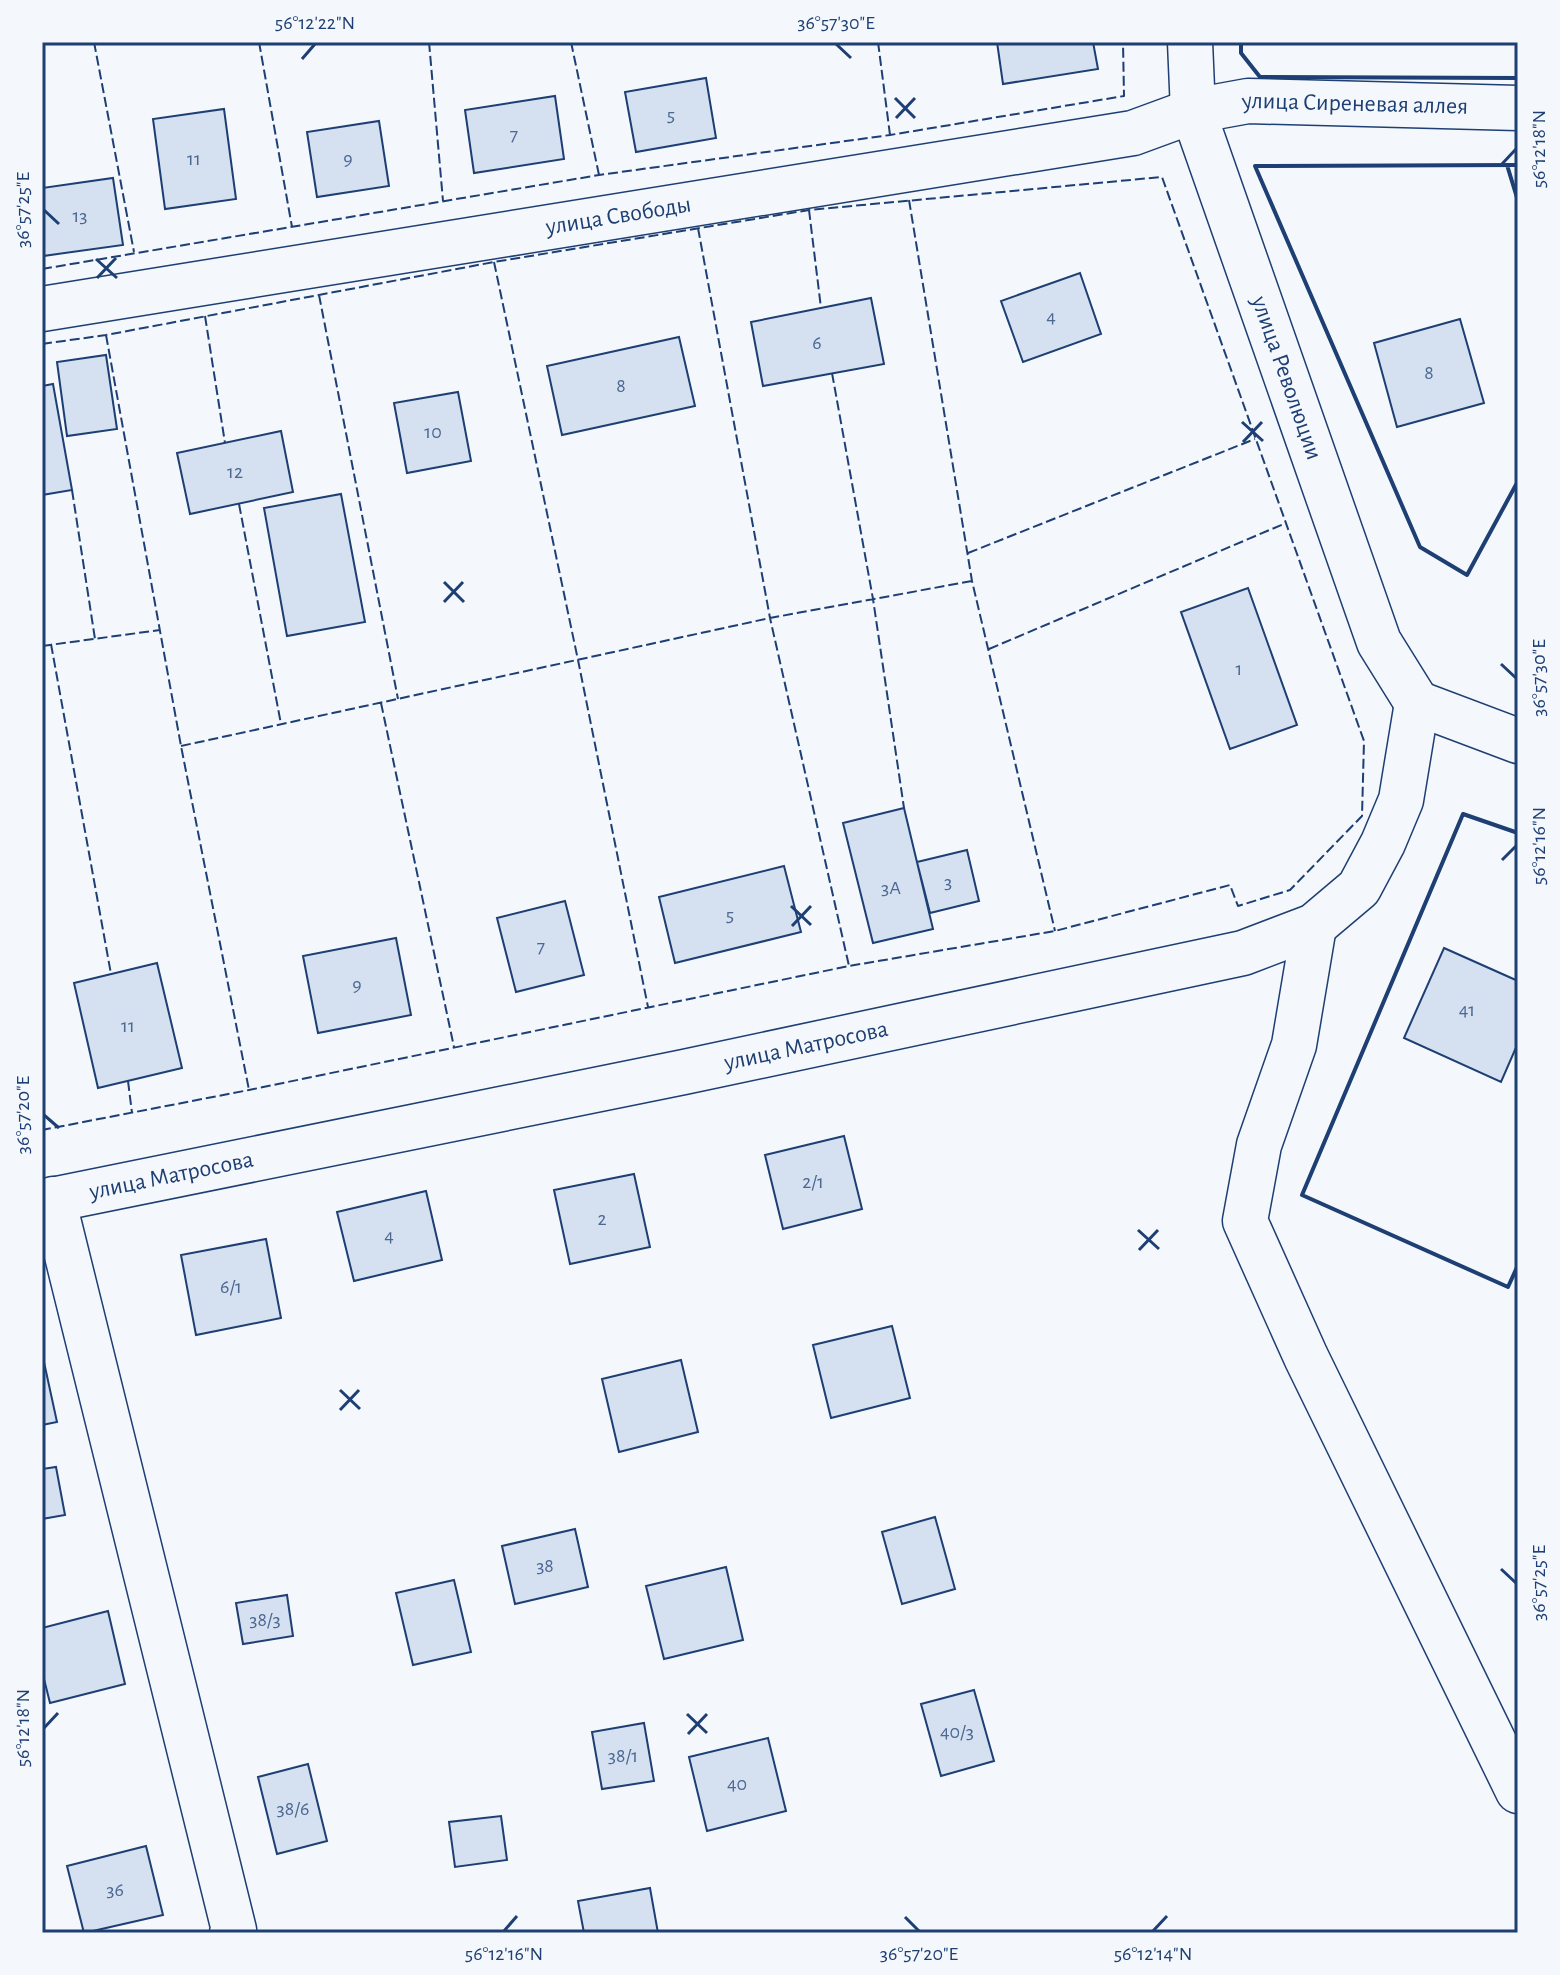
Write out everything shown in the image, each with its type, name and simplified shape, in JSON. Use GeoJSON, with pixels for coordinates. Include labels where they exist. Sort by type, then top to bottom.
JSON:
{"type":"FeatureCollection","features":[{"type":"Feature","properties":{"kind":"street","name":"улица Революции"},"geometry":{"type":"LineString","coordinates":[[1190,42],[1193,111],[1379,642],[1417,703]]}},
{"type":"Feature","properties":{"kind":"street","name":"улица Сиреневая аллея"},"geometry":{"type":"LineString","coordinates":[[1193,111],[1248,101],[1518,108]]}},
{"type":"Feature","properties":{"kind":"street","name":"улица Свободы"},"geometry":{"type":"LineString","coordinates":[[42,309],[1133,133],[1193,111]]}},
{"type":"Feature","properties":{"kind":"street"},"geometry":{"type":"LineString","coordinates":[[1417,703],[1518,741]]}},
{"type":"Feature","properties":{"kind":"street","name":"улица Матросова"},"geometry":{"type":"LineString","coordinates":[[47,1200],[699,1069],[1243,953],[1314,926],[1359,888],[1401,800],[1417,703]]}},
{"type":"Feature","properties":{"kind":"street"},"geometry":{"type":"LineString","coordinates":[[1314,926],[1294,1045],[1259,1145],[1245,1221],[1306,1357],[1518,1791]]}},
{"type":"Feature","properties":{"kind":"street"},"geometry":{"type":"LineString","coordinates":[[47,1200],[234,1930],[232,1933]]}},
{"type":"Feature","properties":{"kind":"building"},"geometry":{"type":"Polygon","coordinates":[[[997,42],[1093,42],[1098,69],[1003,84],[997,42]]]}},
{"type":"Feature","properties":{"kind":"building"},"geometry":{"type":"Polygon","coordinates":[[[706,78],[716,138],[636,152],[625,92],[706,78]]]}},
{"type":"Feature","properties":{"kind":"building"},"geometry":{"type":"Polygon","coordinates":[[[555,96],[564,159],[474,173],[465,110],[555,96]]]}},
{"type":"Feature","properties":{"kind":"building"},"geometry":{"type":"Polygon","coordinates":[[[224,109],[236,199],[165,209],[153,119],[224,109]]]}},
{"type":"Feature","properties":{"kind":"building"},"geometry":{"type":"Polygon","coordinates":[[[379,121],[389,186],[317,197],[307,132],[379,121]]]}},
{"type":"Feature","properties":{"kind":"building"},"geometry":{"type":"Polygon","coordinates":[[[113,178],[123,245],[43,256],[42,188],[113,178]]]}},
{"type":"Feature","properties":{"kind":"building"},"geometry":{"type":"Polygon","coordinates":[[[1080,273],[1101,334],[1023,362],[1001,301],[1080,273]]]}},
{"type":"Feature","properties":{"kind":"building"},"geometry":{"type":"Polygon","coordinates":[[[871,298],[884,364],[763,386],[751,322],[871,298]]]}},
{"type":"Feature","properties":{"kind":"building"},"geometry":{"type":"Polygon","coordinates":[[[1460,319],[1484,403],[1397,427],[1374,343],[1460,319]]]}},
{"type":"Feature","properties":{"kind":"building"},"geometry":{"type":"Polygon","coordinates":[[[679,337],[695,406],[562,435],[547,366],[679,337]]]}},
{"type":"Feature","properties":{"kind":"building"},"geometry":{"type":"Polygon","coordinates":[[[106,355],[117,429],[67,436],[57,362],[106,355]]]}},
{"type":"Feature","properties":{"kind":"building"},"geometry":{"type":"Polygon","coordinates":[[[53,384],[72,490],[42,495],[42,386],[53,384]]]}},
{"type":"Feature","properties":{"kind":"building"},"geometry":{"type":"Polygon","coordinates":[[[458,392],[471,461],[407,473],[394,403],[458,392]]]}},
{"type":"Feature","properties":{"kind":"building"},"geometry":{"type":"Polygon","coordinates":[[[281,431],[293,492],[190,514],[177,453],[281,431]]]}},
{"type":"Feature","properties":{"kind":"building"},"geometry":{"type":"Polygon","coordinates":[[[341,494],[365,622],[287,636],[264,508],[341,494]]]}},
{"type":"Feature","properties":{"kind":"building"},"geometry":{"type":"Polygon","coordinates":[[[1248,588],[1297,725],[1230,749],[1181,612],[1248,588]]]}},
{"type":"Feature","properties":{"kind":"building"},"geometry":{"type":"Polygon","coordinates":[[[904,808],[933,929],[873,943],[843,823],[904,808]]]}},
{"type":"Feature","properties":{"kind":"building"},"geometry":{"type":"Polygon","coordinates":[[[967,850],[979,901],[930,913],[917,862],[967,850]]]}},
{"type":"Feature","properties":{"kind":"building"},"geometry":{"type":"Polygon","coordinates":[[[784,866],[801,932],[675,963],[659,897],[784,866]]]}},
{"type":"Feature","properties":{"kind":"building"},"geometry":{"type":"Polygon","coordinates":[[[565,901],[584,975],[516,992],[497,918],[565,901]]]}},
{"type":"Feature","properties":{"kind":"building"},"geometry":{"type":"Polygon","coordinates":[[[396,938],[411,1015],[318,1033],[303,956],[396,938]]]}},
{"type":"Feature","properties":{"kind":"building"},"geometry":{"type":"Polygon","coordinates":[[[1444,948],[1518,981],[1518,1043],[1501,1082],[1404,1038],[1444,948]]]}},
{"type":"Feature","properties":{"kind":"building"},"geometry":{"type":"Polygon","coordinates":[[[157,963],[182,1068],[98,1088],[74,983],[157,963]]]}},
{"type":"Feature","properties":{"kind":"building"},"geometry":{"type":"Polygon","coordinates":[[[844,1136],[862,1209],[783,1229],[765,1155],[844,1136]]]}},
{"type":"Feature","properties":{"kind":"building"},"geometry":{"type":"Polygon","coordinates":[[[634,1174],[650,1247],[570,1264],[554,1190],[634,1174]]]}},
{"type":"Feature","properties":{"kind":"building"},"geometry":{"type":"Polygon","coordinates":[[[426,1191],[442,1260],[354,1281],[337,1212],[426,1191]]]}},
{"type":"Feature","properties":{"kind":"building"},"geometry":{"type":"Polygon","coordinates":[[[266,1239],[281,1318],[196,1335],[181,1255],[266,1239]]]}},
{"type":"Feature","properties":{"kind":"building"},"geometry":{"type":"Polygon","coordinates":[[[892,1326],[910,1398],[831,1418],[813,1345],[892,1326]]]}},
{"type":"Feature","properties":{"kind":"building"},"geometry":{"type":"Polygon","coordinates":[[[42,1353],[57,1422],[42,1425],[42,1353]]]}},
{"type":"Feature","properties":{"kind":"building"},"geometry":{"type":"Polygon","coordinates":[[[681,1360],[698,1432],[619,1452],[602,1379],[681,1360]]]}},
{"type":"Feature","properties":{"kind":"building"},"geometry":{"type":"Polygon","coordinates":[[[56,1467],[65,1515],[42,1519],[42,1469],[56,1467]]]}},
{"type":"Feature","properties":{"kind":"building"},"geometry":{"type":"Polygon","coordinates":[[[935,1517],[955,1589],[902,1604],[882,1532],[935,1517]]]}},
{"type":"Feature","properties":{"kind":"building"},"geometry":{"type":"Polygon","coordinates":[[[575,1529],[588,1587],[515,1604],[502,1546],[575,1529]]]}},
{"type":"Feature","properties":{"kind":"building"},"geometry":{"type":"Polygon","coordinates":[[[726,1567],[743,1640],[664,1659],[646,1586],[726,1567]]]}},
{"type":"Feature","properties":{"kind":"building"},"geometry":{"type":"Polygon","coordinates":[[[454,1580],[471,1652],[413,1665],[396,1593],[454,1580]]]}},
{"type":"Feature","properties":{"kind":"building"},"geometry":{"type":"Polygon","coordinates":[[[287,1595],[293,1636],[243,1644],[236,1603],[287,1595]]]}},
{"type":"Feature","properties":{"kind":"building"},"geometry":{"type":"Polygon","coordinates":[[[108,1611],[125,1684],[50,1703],[42,1671],[42,1628],[108,1611]]]}},
{"type":"Feature","properties":{"kind":"building"},"geometry":{"type":"Polygon","coordinates":[[[974,1690],[994,1761],[941,1776],[921,1704],[974,1690]]]}},
{"type":"Feature","properties":{"kind":"building"},"geometry":{"type":"Polygon","coordinates":[[[644,1723],[654,1781],[602,1789],[592,1732],[644,1723]]]}},
{"type":"Feature","properties":{"kind":"building"},"geometry":{"type":"Polygon","coordinates":[[[768,1738],[786,1811],[707,1831],[689,1757],[768,1738]]]}},
{"type":"Feature","properties":{"kind":"building"},"geometry":{"type":"Polygon","coordinates":[[[308,1764],[327,1841],[277,1854],[258,1777],[308,1764]]]}},
{"type":"Feature","properties":{"kind":"building"},"geometry":{"type":"Polygon","coordinates":[[[501,1816],[507,1860],[455,1867],[449,1822],[501,1816]]]}},
{"type":"Feature","properties":{"kind":"building"},"geometry":{"type":"Polygon","coordinates":[[[146,1846],[163,1915],[84,1933],[67,1866],[146,1846]]]}},
{"type":"Feature","properties":{"kind":"building"},"geometry":{"type":"Polygon","coordinates":[[[650,1888],[658,1933],[584,1933],[578,1901],[650,1888]]]}},
{"type":"Feature","properties":{"kind":"fence"},"geometry":{"type":"LineString","coordinates":[[94,42],[134,252]]}},
{"type":"Feature","properties":{"kind":"fence"},"geometry":{"type":"LineString","coordinates":[[259,42],[292,227]]}},
{"type":"Feature","properties":{"kind":"fence"},"geometry":{"type":"LineString","coordinates":[[429,42],[443,201]]}},
{"type":"Feature","properties":{"kind":"fence"},"geometry":{"type":"LineString","coordinates":[[571,42],[599,175]]}},
{"type":"Feature","properties":{"kind":"fence"},"geometry":{"type":"LineString","coordinates":[[878,42],[890,135]]}},
{"type":"Feature","properties":{"kind":"fence"},"geometry":{"type":"LineString","coordinates":[[42,269],[599,175],[890,135],[1124,96],[1123,42]]}},
{"type":"Feature","properties":{"kind":"fence"},"geometry":{"type":"LineString","coordinates":[[42,344],[106,335],[494,262],[809,210],[1162,177],[1364,741],[1362,816],[1290,890],[1238,906],[1230,885],[1055,931],[849,966],[42,1130]]}},
{"type":"Feature","properties":{"kind":"fence"},"geometry":{"type":"LineString","coordinates":[[909,200],[972,581],[1055,931]]}},
{"type":"Feature","properties":{"kind":"fence"},"geometry":{"type":"LineString","coordinates":[[809,210],[821,308]]}},
{"type":"Feature","properties":{"kind":"fence"},"geometry":{"type":"LineString","coordinates":[[698,228],[770,618],[849,966]]}},
{"type":"Feature","properties":{"kind":"fence"},"geometry":{"type":"LineString","coordinates":[[494,262],[648,1007]]}},
{"type":"Feature","properties":{"kind":"fence"},"geometry":{"type":"LineString","coordinates":[[319,295],[398,699]]}},
{"type":"Feature","properties":{"kind":"fence"},"geometry":{"type":"LineString","coordinates":[[205,316],[225,443]]}},
{"type":"Feature","properties":{"kind":"fence"},"geometry":{"type":"LineString","coordinates":[[106,335],[181,746],[249,1090]]}},
{"type":"Feature","properties":{"kind":"fence"},"geometry":{"type":"LineString","coordinates":[[832,373],[873,599],[904,808]]}},
{"type":"Feature","properties":{"kind":"fence"},"geometry":{"type":"LineString","coordinates":[[968,553],[1255,439]]}},
{"type":"Feature","properties":{"kind":"fence"},"geometry":{"type":"LineString","coordinates":[[72,490],[95,639]]}},
{"type":"Feature","properties":{"kind":"fence"},"geometry":{"type":"LineString","coordinates":[[239,504],[281,724]]}},
{"type":"Feature","properties":{"kind":"fence"},"geometry":{"type":"LineString","coordinates":[[989,649],[1286,523]]}},
{"type":"Feature","properties":{"kind":"fence"},"geometry":{"type":"LineString","coordinates":[[181,746],[770,618],[972,581]]}},
{"type":"Feature","properties":{"kind":"fence"},"geometry":{"type":"LineString","coordinates":[[42,646],[160,630]]}},
{"type":"Feature","properties":{"kind":"fence"},"geometry":{"type":"LineString","coordinates":[[51,644],[111,974]]}},
{"type":"Feature","properties":{"kind":"fence"},"geometry":{"type":"LineString","coordinates":[[381,703],[454,1047]]}},
{"type":"Feature","properties":{"kind":"fence"},"geometry":{"type":"LineString","coordinates":[[128,1081],[132,1113]]}},
{"type":"Feature","properties":{"kind":"wall"},"geometry":{"type":"LineString","coordinates":[[1241,42],[1241,53],[1260,77],[1518,78]]}},
{"type":"Feature","properties":{"kind":"wall"},"geometry":{"type":"LineString","coordinates":[[1507,165],[1518,201]]}},
{"type":"Feature","properties":{"kind":"wall"},"geometry":{"type":"LineString","coordinates":[[1518,165],[1255,166],[1420,547],[1467,575],[1518,481]]}},
{"type":"Feature","properties":{"kind":"wall"},"geometry":{"type":"LineString","coordinates":[[1518,833],[1463,814],[1302,1195],[1508,1287],[1518,1265]]}}]}
